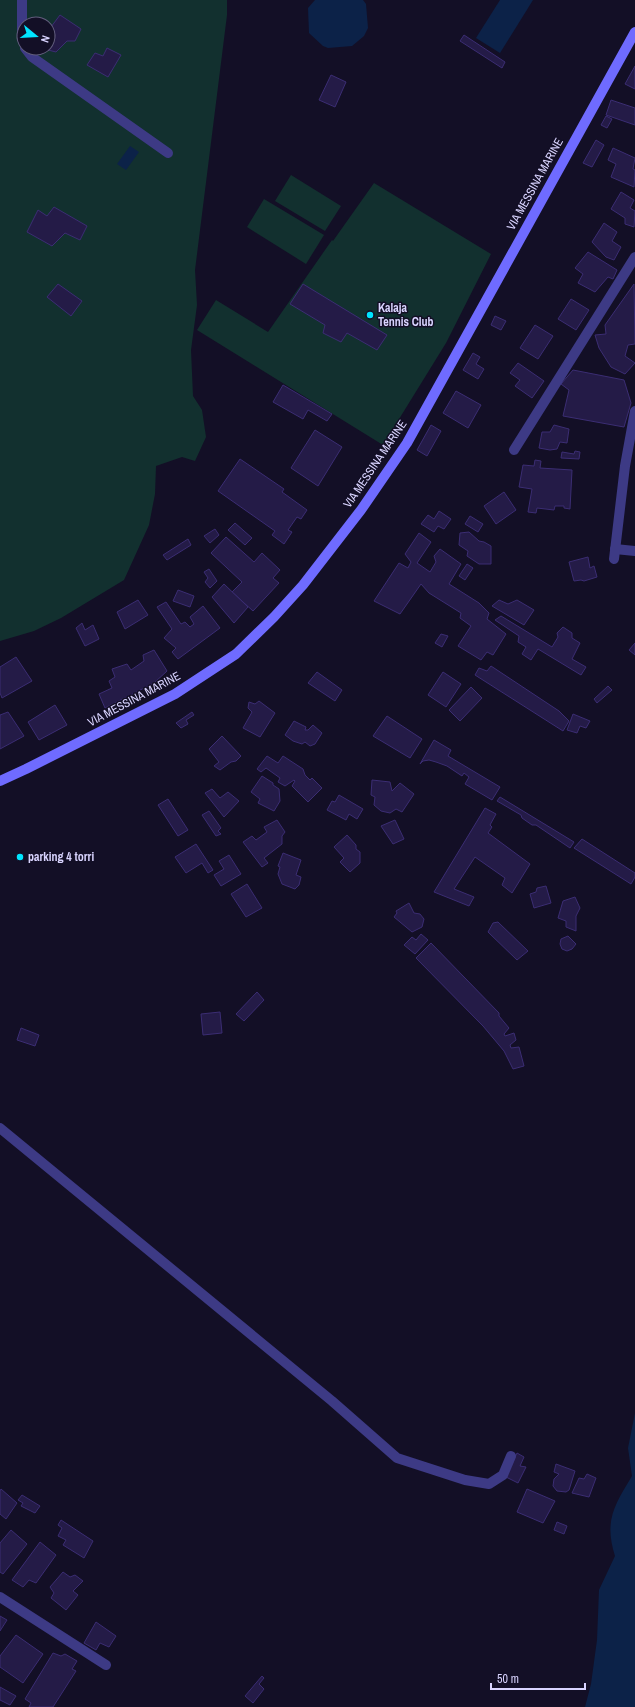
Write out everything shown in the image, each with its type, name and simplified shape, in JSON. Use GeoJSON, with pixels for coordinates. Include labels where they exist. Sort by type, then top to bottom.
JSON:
{"type":"FeatureCollection","features":[{"type":"Feature","properties":{"kind":"main road","name":"VIA MESSINA MARINE"},"geometry":{"type":"LineString","coordinates":[[0,781],[175,694],[236,654],[274,617],[303,585],[361,510],[407,443],[635,32]]}},
{"type":"Feature","properties":{"kind":"street"},"geometry":{"type":"LineString","coordinates":[[22,0],[22,16]]}},
{"type":"Feature","properties":{"kind":"street"},"geometry":{"type":"LineString","coordinates":[[31,56],[168,153]]}},
{"type":"Feature","properties":{"kind":"street"},"geometry":{"type":"LineString","coordinates":[[514,450],[635,257]]}},
{"type":"Feature","properties":{"kind":"street"},"geometry":{"type":"LineString","coordinates":[[614,559],[625,466],[635,411]]}},
{"type":"Feature","properties":{"kind":"street"},"geometry":{"type":"LineString","coordinates":[[615,548],[635,551]]}},
{"type":"Feature","properties":{"kind":"street"},"geometry":{"type":"LineString","coordinates":[[0,1128],[332,1401],[397,1458],[465,1480],[489,1484],[503,1475],[511,1456]]}},
{"type":"Feature","properties":{"kind":"street"},"geometry":{"type":"LineString","coordinates":[[0,1597],[106,1665]]}},
{"type":"Feature","properties":{"kind":"green space"},"geometry":{"type":"Polygon","coordinates":[[[0,0],[227,0],[227,15],[195,270],[197,305],[191,350],[193,396],[202,410],[206,437],[195,461],[182,457],[156,466],[155,494],[149,525],[124,580],[61,618],[34,631],[0,641],[0,0]]]}},
{"type":"Feature","properties":{"kind":"green space"},"geometry":{"type":"Polygon","coordinates":[[[291,175],[341,206],[325,231],[275,201],[291,175]]]}},
{"type":"Feature","properties":{"kind":"green space","name":"Kalaja Tennis Club"},"geometry":{"type":"Polygon","coordinates":[[[374,183],[491,254],[446,343],[383,445],[197,330],[216,300],[268,332],[374,183]]]}},
{"type":"Feature","properties":{"kind":"green space"},"geometry":{"type":"Polygon","coordinates":[[[264,199],[324,235],[306,264],[247,227],[264,199]]]}},
{"type":"Feature","properties":{"kind":"water"},"geometry":{"type":"Polygon","coordinates":[[[315,0],[363,0],[366,4],[368,28],[364,36],[352,46],[328,48],[323,46],[309,33],[308,8],[315,0]]]}},
{"type":"Feature","properties":{"kind":"water"},"geometry":{"type":"Polygon","coordinates":[[[500,0],[533,0],[500,53],[476,38],[500,0]]]}},
{"type":"Feature","properties":{"kind":"water"},"geometry":{"type":"Polygon","coordinates":[[[130,146],[139,152],[126,170],[117,164],[130,146]]]}},
{"type":"Feature","properties":{"kind":"water"},"geometry":{"type":"Polygon","coordinates":[[[635,1413],[635,1707],[585,1707],[591,1684],[597,1640],[599,1590],[615,1556],[610,1533],[611,1523],[620,1496],[632,1476],[628,1448],[635,1413]]]}},
{"type":"Feature","properties":{"kind":"building"},"geometry":{"type":"Polygon","coordinates":[[[60,15],[81,29],[75,41],[67,41],[56,52],[56,20],[60,15]]]}},
{"type":"Feature","properties":{"kind":"building"},"geometry":{"type":"Polygon","coordinates":[[[464,35],[505,62],[502,68],[460,41],[464,35]]]}},
{"type":"Feature","properties":{"kind":"building"},"geometry":{"type":"Polygon","coordinates":[[[107,48],[121,55],[108,77],[87,65],[95,53],[103,56],[107,48]]]}},
{"type":"Feature","properties":{"kind":"building"},"geometry":{"type":"Polygon","coordinates":[[[635,66],[635,89],[625,84],[635,66]]]}},
{"type":"Feature","properties":{"kind":"building"},"geometry":{"type":"Polygon","coordinates":[[[331,75],[346,82],[335,107],[319,100],[331,75]]]}},
{"type":"Feature","properties":{"kind":"building"},"geometry":{"type":"Polygon","coordinates":[[[611,100],[635,108],[635,125],[606,115],[611,100]]]}},
{"type":"Feature","properties":{"kind":"building"},"geometry":{"type":"Polygon","coordinates":[[[606,116],[612,119],[607,128],[601,125],[606,116]]]}},
{"type":"Feature","properties":{"kind":"building"},"geometry":{"type":"Polygon","coordinates":[[[596,140],[604,145],[592,167],[583,163],[596,140]]]}},
{"type":"Feature","properties":{"kind":"building"},"geometry":{"type":"Polygon","coordinates":[[[613,148],[635,158],[633,169],[635,170],[634,187],[611,177],[616,164],[608,160],[613,148]]]}},
{"type":"Feature","properties":{"kind":"building"},"geometry":{"type":"Polygon","coordinates":[[[621,192],[634,200],[630,208],[635,211],[634,227],[625,224],[625,218],[611,209],[621,192]]]}},
{"type":"Feature","properties":{"kind":"building"},"geometry":{"type":"Polygon","coordinates":[[[54,207],[87,226],[80,240],[65,233],[52,246],[27,232],[38,210],[47,216],[54,207]]]}},
{"type":"Feature","properties":{"kind":"building"},"geometry":{"type":"Polygon","coordinates":[[[604,223],[617,232],[612,241],[621,247],[614,260],[606,257],[592,242],[604,223]]]}},
{"type":"Feature","properties":{"kind":"building"},"geometry":{"type":"Polygon","coordinates":[[[588,252],[617,270],[613,279],[608,277],[595,292],[578,283],[583,274],[575,268],[588,252]]]}},
{"type":"Feature","properties":{"kind":"building"},"geometry":{"type":"Polygon","coordinates":[[[58,284],[82,301],[71,316],[47,297],[58,284]]]}},
{"type":"Feature","properties":{"kind":"building"},"geometry":{"type":"Polygon","coordinates":[[[303,284],[387,335],[377,350],[347,333],[341,342],[323,333],[325,325],[290,304],[303,284]]]}},
{"type":"Feature","properties":{"kind":"building"},"geometry":{"type":"Polygon","coordinates":[[[634,284],[635,344],[628,345],[625,356],[635,363],[625,374],[611,367],[599,348],[595,335],[606,334],[605,325],[634,284]]]}},
{"type":"Feature","properties":{"kind":"building"},"geometry":{"type":"Polygon","coordinates":[[[571,299],[589,310],[576,330],[558,319],[571,299]]]}},
{"type":"Feature","properties":{"kind":"building"},"geometry":{"type":"Polygon","coordinates":[[[495,316],[506,321],[501,330],[491,325],[495,316]]]}},
{"type":"Feature","properties":{"kind":"building"},"geometry":{"type":"Polygon","coordinates":[[[535,325],[553,336],[538,359],[520,348],[535,325]]]}},
{"type":"Feature","properties":{"kind":"building"},"geometry":{"type":"Polygon","coordinates":[[[473,353],[480,357],[476,364],[484,369],[478,379],[463,370],[473,353]]]}},
{"type":"Feature","properties":{"kind":"building"},"geometry":{"type":"Polygon","coordinates":[[[518,363],[544,381],[532,398],[515,386],[520,380],[510,373],[518,363]]]}},
{"type":"Feature","properties":{"kind":"building"},"geometry":{"type":"Polygon","coordinates":[[[573,370],[624,380],[631,403],[624,427],[563,416],[569,390],[561,384],[573,370]]]}},
{"type":"Feature","properties":{"kind":"building"},"geometry":{"type":"Polygon","coordinates":[[[283,385],[332,414],[327,421],[308,410],[303,419],[273,402],[283,385]]]}},
{"type":"Feature","properties":{"kind":"building"},"geometry":{"type":"Polygon","coordinates":[[[456,391],[481,405],[468,428],[443,413],[456,391]]]}},
{"type":"Feature","properties":{"kind":"building"},"geometry":{"type":"Polygon","coordinates":[[[431,425],[441,431],[427,456],[417,450],[431,425]]]}},
{"type":"Feature","properties":{"kind":"building"},"geometry":{"type":"Polygon","coordinates":[[[554,425],[569,429],[567,443],[560,442],[557,449],[550,450],[539,448],[542,432],[550,432],[554,425]]]}},
{"type":"Feature","properties":{"kind":"building"},"geometry":{"type":"Polygon","coordinates":[[[315,430],[342,447],[318,486],[291,468],[315,430]]]}},
{"type":"Feature","properties":{"kind":"building"},"geometry":{"type":"Polygon","coordinates":[[[575,451],[580,452],[579,459],[561,458],[562,452],[574,454],[575,451]]]}},
{"type":"Feature","properties":{"kind":"building"},"geometry":{"type":"Polygon","coordinates":[[[240,459],[284,489],[282,492],[307,510],[301,519],[297,517],[288,530],[292,532],[284,544],[272,535],[275,531],[218,491],[240,459]]]}},
{"type":"Feature","properties":{"kind":"building"},"geometry":{"type":"Polygon","coordinates":[[[535,460],[541,461],[540,468],[572,470],[570,509],[564,508],[564,506],[555,506],[554,510],[537,508],[536,513],[528,512],[532,489],[519,487],[523,465],[534,466],[535,460]]]}},
{"type":"Feature","properties":{"kind":"building"},"geometry":{"type":"Polygon","coordinates":[[[504,492],[516,510],[496,524],[484,506],[504,492]]]}},
{"type":"Feature","properties":{"kind":"building"},"geometry":{"type":"Polygon","coordinates":[[[439,511],[451,519],[444,529],[438,526],[434,532],[421,524],[428,515],[434,519],[439,511]]]}},
{"type":"Feature","properties":{"kind":"building"},"geometry":{"type":"Polygon","coordinates":[[[470,516],[483,524],[478,532],[465,524],[470,516]]]}},
{"type":"Feature","properties":{"kind":"building"},"geometry":{"type":"Polygon","coordinates":[[[235,523],[252,538],[245,545],[228,530],[235,523]]]}},
{"type":"Feature","properties":{"kind":"building"},"geometry":{"type":"Polygon","coordinates":[[[215,529],[219,535],[210,543],[204,536],[215,529]]]}},
{"type":"Feature","properties":{"kind":"building"},"geometry":{"type":"Polygon","coordinates":[[[469,532],[479,541],[491,546],[491,564],[479,564],[467,556],[468,551],[459,545],[460,533],[469,532]]]}},
{"type":"Feature","properties":{"kind":"building"},"geometry":{"type":"Polygon","coordinates":[[[419,533],[431,542],[417,563],[430,572],[436,562],[434,556],[440,549],[461,564],[449,584],[479,603],[489,613],[487,619],[506,634],[493,655],[487,652],[481,660],[458,646],[471,626],[460,618],[461,613],[429,593],[421,584],[400,614],[374,601],[399,563],[408,568],[411,562],[405,554],[419,533]]]}},
{"type":"Feature","properties":{"kind":"building"},"geometry":{"type":"Polygon","coordinates":[[[226,537],[254,562],[262,553],[280,570],[273,578],[279,583],[253,611],[232,592],[242,582],[211,553],[226,537]]]}},
{"type":"Feature","properties":{"kind":"building"},"geometry":{"type":"Polygon","coordinates":[[[188,539],[191,545],[167,560],[163,555],[188,539]]]}},
{"type":"Feature","properties":{"kind":"building"},"geometry":{"type":"Polygon","coordinates":[[[588,557],[590,568],[594,566],[597,577],[584,581],[574,581],[569,562],[588,557]]]}},
{"type":"Feature","properties":{"kind":"building"},"geometry":{"type":"Polygon","coordinates":[[[467,564],[473,568],[465,580],[459,576],[467,564]]]}},
{"type":"Feature","properties":{"kind":"building"},"geometry":{"type":"Polygon","coordinates":[[[209,569],[217,581],[210,588],[205,582],[208,578],[204,572],[209,569]]]}},
{"type":"Feature","properties":{"kind":"building"},"geometry":{"type":"Polygon","coordinates":[[[224,584],[248,607],[234,623],[212,597],[224,584]]]}},
{"type":"Feature","properties":{"kind":"building"},"geometry":{"type":"Polygon","coordinates":[[[178,590],[194,596],[190,607],[173,601],[178,590]]]}},
{"type":"Feature","properties":{"kind":"building"},"geometry":{"type":"Polygon","coordinates":[[[138,600],[148,615],[125,629],[117,612],[138,600]]]}},
{"type":"Feature","properties":{"kind":"building"},"geometry":{"type":"Polygon","coordinates":[[[499,600],[508,604],[517,600],[534,610],[524,625],[492,606],[499,600]]]}},
{"type":"Feature","properties":{"kind":"building"},"geometry":{"type":"Polygon","coordinates":[[[166,602],[181,624],[185,622],[190,627],[194,624],[190,617],[203,606],[220,628],[178,659],[172,652],[176,648],[164,638],[172,629],[157,607],[166,602]]]}},
{"type":"Feature","properties":{"kind":"building"},"geometry":{"type":"Polygon","coordinates":[[[501,616],[552,647],[558,637],[557,633],[563,627],[572,633],[572,638],[580,643],[572,659],[586,667],[581,675],[538,649],[531,660],[522,654],[526,647],[518,642],[519,636],[495,620],[501,616]]]}},
{"type":"Feature","properties":{"kind":"building"},"geometry":{"type":"Polygon","coordinates":[[[82,623],[85,630],[93,625],[99,639],[85,646],[76,628],[82,623]]]}},
{"type":"Feature","properties":{"kind":"building"},"geometry":{"type":"Polygon","coordinates":[[[441,634],[448,636],[442,647],[435,643],[441,634]]]}},
{"type":"Feature","properties":{"kind":"building"},"geometry":{"type":"Polygon","coordinates":[[[635,643],[635,655],[629,650],[635,643]]]}},
{"type":"Feature","properties":{"kind":"building"},"geometry":{"type":"Polygon","coordinates":[[[154,650],[167,671],[154,683],[105,708],[99,694],[112,688],[109,681],[115,677],[112,669],[127,664],[131,670],[144,661],[143,655],[154,650]]]}},
{"type":"Feature","properties":{"kind":"building"},"geometry":{"type":"Polygon","coordinates":[[[16,657],[32,681],[2,698],[0,693],[0,667],[16,657]]]}},
{"type":"Feature","properties":{"kind":"building"},"geometry":{"type":"Polygon","coordinates":[[[491,666],[559,711],[569,721],[563,731],[475,675],[479,668],[487,671],[491,666]]]}},
{"type":"Feature","properties":{"kind":"building"},"geometry":{"type":"Polygon","coordinates":[[[317,672],[342,690],[335,701],[308,683],[317,672]]]}},
{"type":"Feature","properties":{"kind":"building"},"geometry":{"type":"Polygon","coordinates":[[[443,672],[461,684],[446,707],[428,695],[443,672]]]}},
{"type":"Feature","properties":{"kind":"building"},"geometry":{"type":"Polygon","coordinates":[[[608,686],[612,690],[597,703],[594,699],[608,686]]]}},
{"type":"Feature","properties":{"kind":"building"},"geometry":{"type":"Polygon","coordinates":[[[471,687],[482,698],[460,721],[449,710],[471,687]]]}},
{"type":"Feature","properties":{"kind":"building"},"geometry":{"type":"Polygon","coordinates":[[[259,701],[275,713],[260,737],[243,728],[252,712],[248,708],[249,702],[255,704],[259,701]]]}},
{"type":"Feature","properties":{"kind":"building"},"geometry":{"type":"Polygon","coordinates":[[[55,705],[67,725],[39,740],[28,722],[55,705]]]}},
{"type":"Feature","properties":{"kind":"building"},"geometry":{"type":"Polygon","coordinates":[[[8,712],[24,736],[0,749],[0,715],[8,712]]]}},
{"type":"Feature","properties":{"kind":"building"},"geometry":{"type":"Polygon","coordinates":[[[192,712],[194,715],[186,720],[188,724],[181,728],[176,723],[192,712]]]}},
{"type":"Feature","properties":{"kind":"building"},"geometry":{"type":"Polygon","coordinates":[[[573,714],[590,721],[586,728],[580,726],[577,733],[567,730],[573,714]]]}},
{"type":"Feature","properties":{"kind":"building"},"geometry":{"type":"Polygon","coordinates":[[[387,716],[422,739],[410,758],[373,736],[387,716]]]}},
{"type":"Feature","properties":{"kind":"building"},"geometry":{"type":"Polygon","coordinates":[[[294,721],[306,727],[305,730],[308,730],[313,725],[322,733],[315,744],[310,746],[305,742],[302,744],[293,741],[285,735],[294,721]]]}},
{"type":"Feature","properties":{"kind":"building"},"geometry":{"type":"Polygon","coordinates":[[[222,736],[241,756],[236,761],[231,762],[220,770],[214,766],[219,762],[209,749],[222,736]]]}},
{"type":"Feature","properties":{"kind":"building"},"geometry":{"type":"Polygon","coordinates":[[[434,740],[451,750],[448,756],[500,787],[492,800],[465,784],[469,777],[464,773],[462,776],[447,766],[429,760],[423,761],[420,764],[434,740]]]}},
{"type":"Feature","properties":{"kind":"building"},"geometry":{"type":"Polygon","coordinates":[[[267,756],[278,763],[283,756],[303,769],[305,775],[310,780],[312,778],[322,788],[308,802],[292,786],[295,781],[294,780],[285,786],[278,782],[280,778],[266,768],[261,772],[257,769],[267,756]]]}},
{"type":"Feature","properties":{"kind":"building"},"geometry":{"type":"Polygon","coordinates":[[[262,776],[279,789],[280,801],[274,811],[258,803],[260,799],[251,792],[262,776]]]}},
{"type":"Feature","properties":{"kind":"building"},"geometry":{"type":"Polygon","coordinates":[[[372,780],[390,782],[392,791],[400,783],[414,794],[402,812],[396,809],[390,813],[381,811],[374,805],[375,797],[371,795],[372,780]]]}},
{"type":"Feature","properties":{"kind":"building"},"geometry":{"type":"Polygon","coordinates":[[[212,789],[220,798],[228,792],[239,801],[224,817],[205,793],[212,789]]]}},
{"type":"Feature","properties":{"kind":"building"},"geometry":{"type":"Polygon","coordinates":[[[339,795],[363,809],[357,819],[349,814],[346,820],[327,810],[332,801],[335,802],[339,795]]]}},
{"type":"Feature","properties":{"kind":"building"},"geometry":{"type":"Polygon","coordinates":[[[500,797],[574,842],[570,848],[536,825],[532,825],[522,818],[521,815],[497,801],[500,797]]]}},
{"type":"Feature","properties":{"kind":"building"},"geometry":{"type":"Polygon","coordinates":[[[168,799],[188,830],[178,836],[158,805],[168,799]]]}},
{"type":"Feature","properties":{"kind":"building"},"geometry":{"type":"Polygon","coordinates":[[[485,808],[496,814],[490,825],[492,827],[488,833],[530,864],[512,893],[502,885],[505,878],[475,857],[454,889],[474,897],[469,906],[434,892],[485,808]]]}},
{"type":"Feature","properties":{"kind":"building"},"geometry":{"type":"Polygon","coordinates":[[[209,811],[221,828],[218,831],[221,834],[216,836],[202,815],[209,811]]]}},
{"type":"Feature","properties":{"kind":"building"},"geometry":{"type":"Polygon","coordinates":[[[277,820],[285,832],[282,836],[282,844],[264,858],[268,863],[262,867],[243,842],[252,836],[256,840],[267,832],[264,827],[277,820]]]}},
{"type":"Feature","properties":{"kind":"building"},"geometry":{"type":"Polygon","coordinates":[[[395,820],[404,839],[393,844],[381,826],[395,820]]]}},
{"type":"Feature","properties":{"kind":"building"},"geometry":{"type":"Polygon","coordinates":[[[347,835],[356,845],[356,849],[360,852],[360,863],[350,872],[340,862],[344,858],[334,847],[347,835]]]}},
{"type":"Feature","properties":{"kind":"building"},"geometry":{"type":"Polygon","coordinates":[[[582,839],[635,873],[635,877],[631,884],[574,848],[582,839]]]}},
{"type":"Feature","properties":{"kind":"building"},"geometry":{"type":"Polygon","coordinates":[[[196,844],[213,870],[208,873],[202,863],[186,873],[175,857],[196,844]]]}},
{"type":"Feature","properties":{"kind":"building"},"geometry":{"type":"Polygon","coordinates":[[[283,853],[301,860],[296,875],[301,877],[299,885],[295,889],[282,884],[278,874],[280,867],[278,866],[283,853]]]}},
{"type":"Feature","properties":{"kind":"building"},"geometry":{"type":"Polygon","coordinates":[[[229,855],[241,874],[221,886],[214,875],[224,869],[219,861],[229,855]]]}},
{"type":"Feature","properties":{"kind":"building"},"geometry":{"type":"Polygon","coordinates":[[[247,884],[262,908],[246,917],[231,894],[247,884]]]}},
{"type":"Feature","properties":{"kind":"building"},"geometry":{"type":"Polygon","coordinates":[[[546,886],[551,903],[534,908],[530,894],[536,892],[537,888],[546,886]]]}},
{"type":"Feature","properties":{"kind":"building"},"geometry":{"type":"Polygon","coordinates":[[[575,897],[580,908],[576,916],[576,931],[566,927],[566,921],[558,918],[563,901],[575,897]]]}},
{"type":"Feature","properties":{"kind":"building"},"geometry":{"type":"Polygon","coordinates":[[[409,903],[414,913],[420,914],[424,919],[422,927],[412,932],[394,917],[397,913],[396,911],[409,903]]]}},
{"type":"Feature","properties":{"kind":"building"},"geometry":{"type":"Polygon","coordinates":[[[498,922],[528,951],[517,960],[488,932],[493,923],[498,922]]]}},
{"type":"Feature","properties":{"kind":"building"},"geometry":{"type":"Polygon","coordinates":[[[421,934],[428,940],[415,954],[404,945],[412,937],[416,940],[421,934]]]}},
{"type":"Feature","properties":{"kind":"building"},"geometry":{"type":"Polygon","coordinates":[[[568,936],[576,944],[572,949],[567,951],[562,949],[560,944],[561,939],[568,936]]]}},
{"type":"Feature","properties":{"kind":"building"},"geometry":{"type":"Polygon","coordinates":[[[431,943],[499,1013],[499,1016],[509,1028],[504,1034],[505,1036],[514,1033],[516,1040],[510,1045],[511,1048],[519,1047],[524,1066],[513,1069],[504,1051],[483,1026],[416,958],[431,943]]]}},
{"type":"Feature","properties":{"kind":"building"},"geometry":{"type":"Polygon","coordinates":[[[257,992],[264,1000],[244,1021],[236,1014],[257,992]]]}},
{"type":"Feature","properties":{"kind":"building"},"geometry":{"type":"Polygon","coordinates":[[[220,1012],[222,1033],[203,1035],[201,1014],[220,1012]]]}},
{"type":"Feature","properties":{"kind":"building"},"geometry":{"type":"Polygon","coordinates":[[[21,1028],[39,1035],[35,1046],[17,1040],[21,1028]]]}},
{"type":"Feature","properties":{"kind":"building"},"geometry":{"type":"Polygon","coordinates":[[[517,1453],[524,1457],[520,1466],[526,1467],[518,1483],[506,1477],[517,1453]]]}},
{"type":"Feature","properties":{"kind":"building"},"geometry":{"type":"Polygon","coordinates":[[[556,1464],[575,1471],[569,1490],[566,1492],[557,1491],[553,1486],[554,1479],[559,1474],[554,1472],[556,1464]]]}},
{"type":"Feature","properties":{"kind":"building"},"geometry":{"type":"Polygon","coordinates":[[[587,1474],[596,1478],[589,1497],[572,1493],[579,1478],[584,1479],[587,1474]]]}},
{"type":"Feature","properties":{"kind":"building"},"geometry":{"type":"Polygon","coordinates":[[[1,1489],[17,1503],[6,1519],[0,1514],[1,1489]]]}},
{"type":"Feature","properties":{"kind":"building"},"geometry":{"type":"Polygon","coordinates":[[[527,1489],[555,1501],[543,1523],[517,1512],[527,1489]]]}},
{"type":"Feature","properties":{"kind":"building"},"geometry":{"type":"Polygon","coordinates":[[[22,1495],[40,1506],[35,1513],[21,1506],[23,1503],[18,1500],[22,1495]]]}},
{"type":"Feature","properties":{"kind":"building"},"geometry":{"type":"Polygon","coordinates":[[[61,1520],[93,1541],[84,1558],[63,1545],[66,1540],[58,1536],[62,1528],[58,1525],[61,1520]]]}},
{"type":"Feature","properties":{"kind":"building"},"geometry":{"type":"Polygon","coordinates":[[[557,1522],[567,1526],[564,1534],[554,1530],[557,1522]]]}},
{"type":"Feature","properties":{"kind":"building"},"geometry":{"type":"Polygon","coordinates":[[[11,1530],[27,1544],[3,1574],[0,1572],[0,1543],[11,1530]]]}},
{"type":"Feature","properties":{"kind":"building"},"geometry":{"type":"Polygon","coordinates":[[[40,1542],[56,1555],[36,1583],[29,1580],[23,1587],[12,1580],[40,1542]]]}},
{"type":"Feature","properties":{"kind":"building"},"geometry":{"type":"Polygon","coordinates":[[[63,1572],[70,1577],[75,1575],[83,1581],[73,1591],[78,1595],[66,1610],[51,1598],[54,1593],[50,1587],[63,1572]]]}},
{"type":"Feature","properties":{"kind":"building"},"geometry":{"type":"Polygon","coordinates":[[[0,1616],[7,1620],[0,1631],[0,1616]]]}},
{"type":"Feature","properties":{"kind":"building"},"geometry":{"type":"Polygon","coordinates":[[[96,1622],[116,1636],[109,1647],[100,1643],[96,1650],[84,1643],[96,1622]]]}},
{"type":"Feature","properties":{"kind":"building"},"geometry":{"type":"Polygon","coordinates":[[[16,1635],[43,1654],[23,1683],[0,1667],[0,1656],[16,1635]]]}},
{"type":"Feature","properties":{"kind":"building"},"geometry":{"type":"Polygon","coordinates":[[[53,1653],[61,1656],[65,1654],[77,1661],[72,1669],[76,1671],[53,1707],[29,1707],[31,1703],[25,1699],[53,1653]]]}},
{"type":"Feature","properties":{"kind":"building"},"geometry":{"type":"Polygon","coordinates":[[[262,1676],[264,1678],[259,1684],[264,1689],[253,1703],[245,1696],[262,1676]]]}},
{"type":"Feature","properties":{"kind":"building"},"geometry":{"type":"Polygon","coordinates":[[[0,1687],[16,1696],[10,1705],[0,1700],[0,1687]]]}},
{"type":"Feature","properties":{"kind":"place","name":"Kalaja Tennis Club"},"geometry":{"type":"Point","coordinates":[370,315]}},
{"type":"Feature","properties":{"kind":"place","name":"parking 4 torri"},"geometry":{"type":"Point","coordinates":[20,857]}}]}
